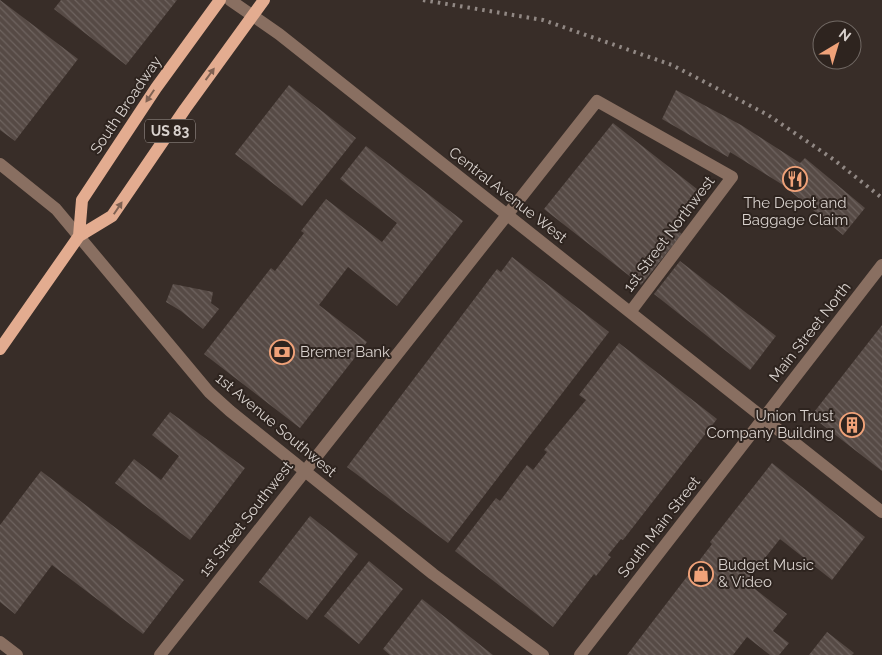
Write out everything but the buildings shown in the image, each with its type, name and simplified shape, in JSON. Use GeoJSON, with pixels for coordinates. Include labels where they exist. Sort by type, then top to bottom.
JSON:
{"type":"FeatureCollection","features":[{"type":"Feature","properties":{"kind":"main road","name":"South Broadway"},"geometry":{"type":"LineString","coordinates":[[79,236],[82,200],[156,88],[220,0]]}},
{"type":"Feature","properties":{"kind":"main road","name":"US 83"},"geometry":{"type":"LineString","coordinates":[[0,349],[79,236],[112,216],[259,7]]}},
{"type":"Feature","properties":{"kind":"street","name":"Central Avenue West"},"geometry":{"type":"LineString","coordinates":[[230,0],[259,7],[506,214],[630,311],[763,420],[882,512]]}},
{"type":"Feature","properties":{"kind":"street","name":"1st Street Northwest"},"geometry":{"type":"LineString","coordinates":[[506,214],[597,101],[732,177],[630,311]]}},
{"type":"Feature","properties":{"kind":"street","name":"1st Avenue Southwest"},"geometry":{"type":"LineString","coordinates":[[0,164],[56,209],[209,392],[434,574],[543,655]]}},
{"type":"Feature","properties":{"kind":"street","name":"1st Street Southwest"},"geometry":{"type":"LineString","coordinates":[[160,655],[506,214]]}},
{"type":"Feature","properties":{"kind":"street","name":"Main Street North"},"geometry":{"type":"LineString","coordinates":[[763,420],[882,265]]}},
{"type":"Feature","properties":{"kind":"street","name":"South Main Street"},"geometry":{"type":"LineString","coordinates":[[580,655],[763,420]]}},
{"type":"Feature","properties":{"kind":"street"},"geometry":{"type":"LineString","coordinates":[[0,642],[17,655]]}},
{"type":"Feature","properties":{"kind":"railway"},"geometry":{"type":"LineString","coordinates":[[423,0],[543,20],[672,65],[768,115],[833,159],[882,198]]}},
{"type":"Feature","properties":{"kind":"place","name":"The Depot and Baggage Claim"},"geometry":{"type":"Point","coordinates":[795,179]}},
{"type":"Feature","properties":{"kind":"place","name":"Bremer Bank"},"geometry":{"type":"Point","coordinates":[282,352]}},
{"type":"Feature","properties":{"kind":"place","name":"Union Trust Company Building"},"geometry":{"type":"Point","coordinates":[852,425]}},
{"type":"Feature","properties":{"kind":"place","name":"Budget Music & Video"},"geometry":{"type":"Point","coordinates":[701,574]}}]}
